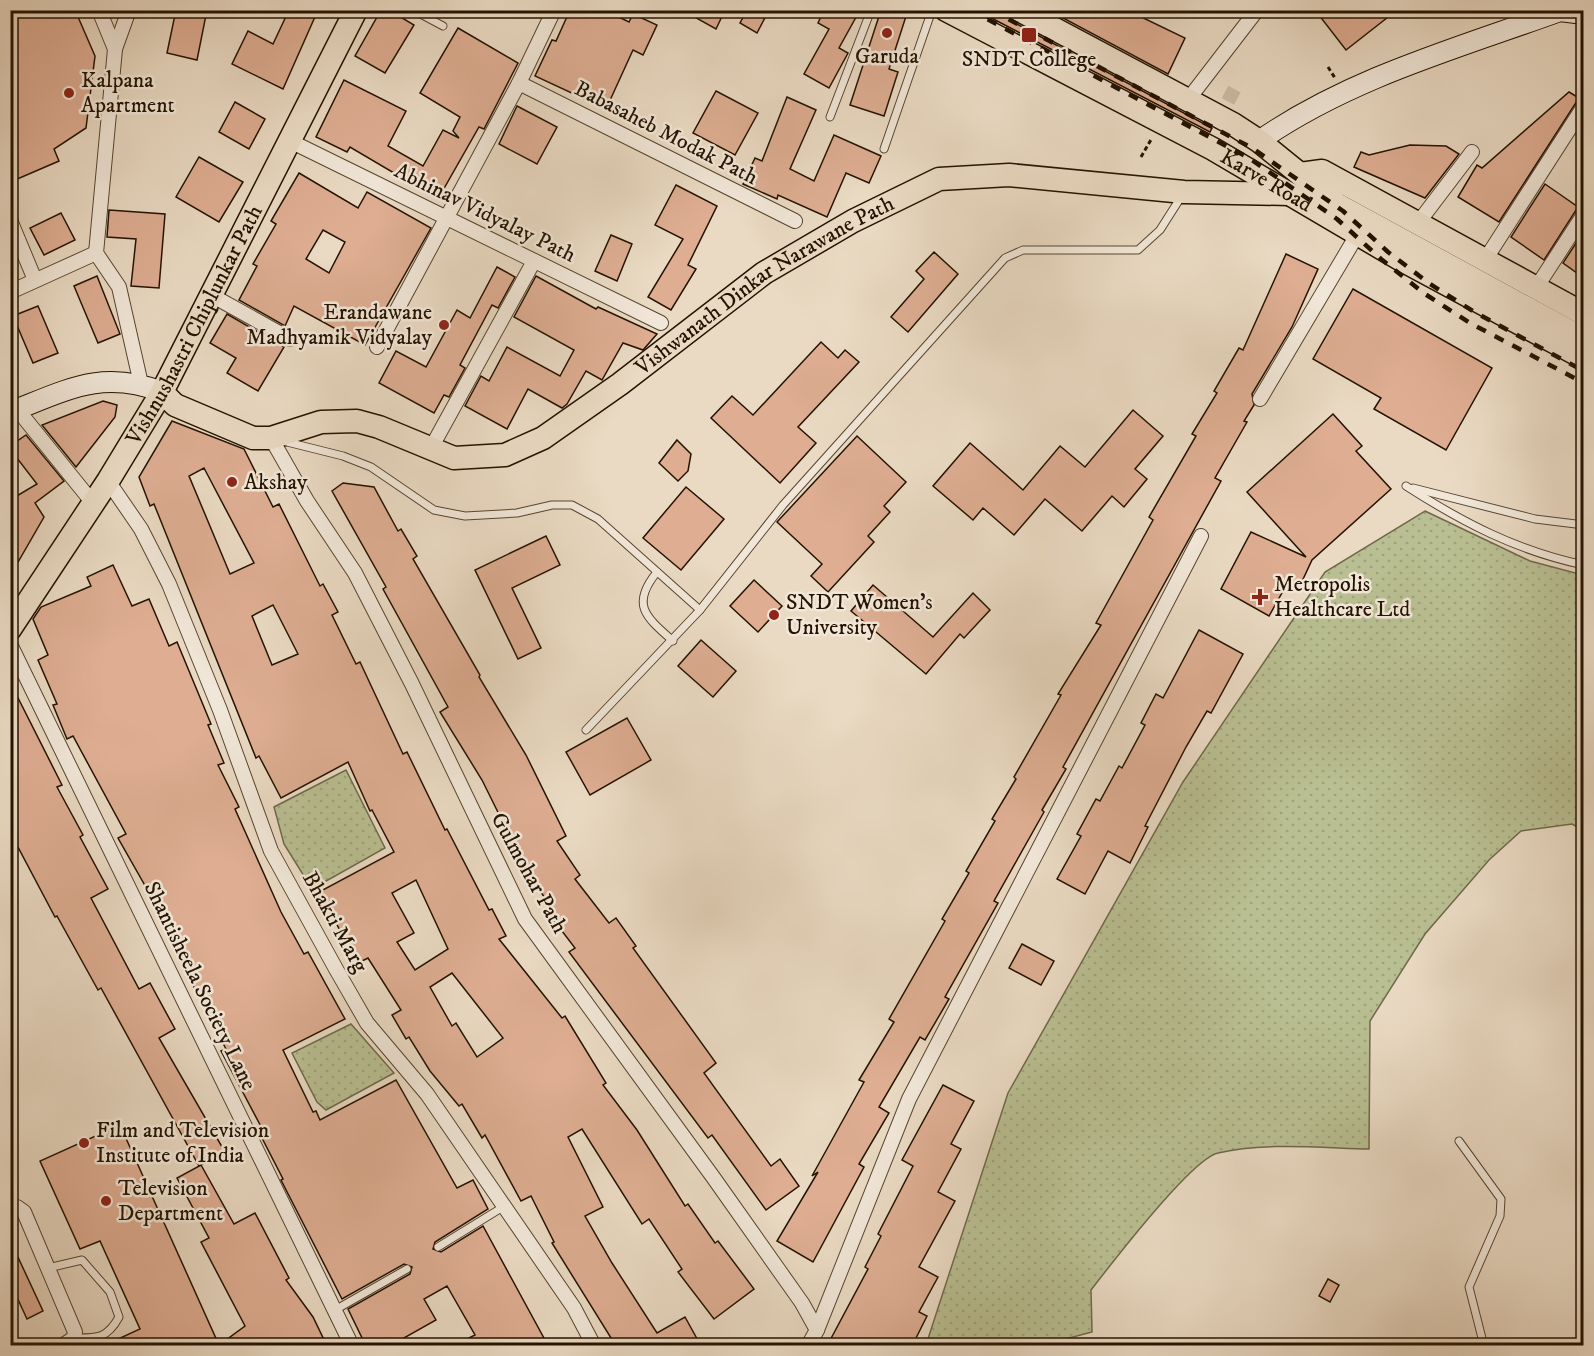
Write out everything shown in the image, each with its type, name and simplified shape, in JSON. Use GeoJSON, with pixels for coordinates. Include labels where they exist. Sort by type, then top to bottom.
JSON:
{"type":"FeatureCollection","features":[{"type":"Feature","properties":{"kind":"main road","name":"Vishnushastri Chiplunkar Path"},"geometry":{"type":"LineString","coordinates":[[10,629],[108,481],[152,388],[211,295],[357,10]]}},
{"type":"Feature","properties":{"kind":"main road","name":"Karve Road"},"geometry":{"type":"LineString","coordinates":[[945,10],[1213,149],[1290,194],[1360,227],[1584,358]]}},
{"type":"Feature","properties":{"kind":"main road","name":"Karve Road"},"geometry":{"type":"LineString","coordinates":[[1019,10],[1259,141],[1300,174],[1322,171],[1584,314]]}},
{"type":"Feature","properties":{"kind":"main road"},"geometry":{"type":"LineString","coordinates":[[1300,174],[1338,205],[1360,227],[1584,339]]}},
{"type":"Feature","properties":{"kind":"main road","name":"Vishwanath Dinkar Narawane Path"},"geometry":{"type":"LineString","coordinates":[[271,438],[321,422],[357,421],[379,427],[454,458],[506,455],[543,438],[620,384],[764,273],[853,221],[939,179],[1009,175],[1184,192],[1290,194]]}},
{"type":"Feature","properties":{"kind":"main road"},"geometry":{"type":"LineString","coordinates":[[152,388],[182,392],[258,426],[271,438]]}},
{"type":"Feature","properties":{"kind":"street"},"geometry":{"type":"LineString","coordinates":[[99,10],[115,49]]}},
{"type":"Feature","properties":{"kind":"street"},"geometry":{"type":"LineString","coordinates":[[93,503],[14,411],[99,380],[152,388],[119,287],[96,253],[115,49],[129,10]]}},
{"type":"Feature","properties":{"kind":"street"},"geometry":{"type":"LineString","coordinates":[[377,347],[519,83],[554,10]]}},
{"type":"Feature","properties":{"kind":"street"},"geometry":{"type":"LineString","coordinates":[[1187,101],[1257,10]]}},
{"type":"Feature","properties":{"kind":"street"},"geometry":{"type":"LineString","coordinates":[[1259,141],[1296,116],[1357,86],[1560,11],[1584,14]]}},
{"type":"Feature","properties":{"kind":"street","name":"Babasaheb Modak Path"},"geometry":{"type":"LineString","coordinates":[[519,83],[795,221]]}},
{"type":"Feature","properties":{"kind":"street"},"geometry":{"type":"LineString","coordinates":[[1485,260],[1584,106]]}},
{"type":"Feature","properties":{"kind":"street","name":"Abhinav Vidyalay Path"},"geometry":{"type":"LineString","coordinates":[[290,141],[661,323]]}},
{"type":"Feature","properties":{"kind":"street"},"geometry":{"type":"LineString","coordinates":[[1418,223],[1472,152]]}},
{"type":"Feature","properties":{"kind":"street"},"geometry":{"type":"LineString","coordinates":[[1536,288],[1584,214]]}},
{"type":"Feature","properties":{"kind":"street"},"geometry":{"type":"LineString","coordinates":[[10,220],[35,280]]}},
{"type":"Feature","properties":{"kind":"street"},"geometry":{"type":"LineString","coordinates":[[1260,399],[1360,227]]}},
{"type":"Feature","properties":{"kind":"street"},"geometry":{"type":"LineString","coordinates":[[10,292],[96,253]]}},
{"type":"Feature","properties":{"kind":"street"},"geometry":{"type":"LineString","coordinates":[[430,450],[534,261]]}},
{"type":"Feature","properties":{"kind":"street"},"geometry":{"type":"LineString","coordinates":[[211,295],[290,339]]}},
{"type":"Feature","properties":{"kind":"street","name":"Gulmohar Path"},"geometry":{"type":"LineString","coordinates":[[271,438],[307,501],[355,573],[412,684],[525,919],[713,1177],[801,1303],[817,1330]]}},
{"type":"Feature","properties":{"kind":"street","name":"Bhakti Marg"},"geometry":{"type":"LineString","coordinates":[[108,481],[141,528],[169,584],[220,710],[271,851],[367,1023],[427,1094],[574,1308],[594,1346]]}},
{"type":"Feature","properties":{"kind":"street"},"geometry":{"type":"LineString","coordinates":[[808,1346],[817,1330],[909,1099],[1201,536]]}},
{"type":"Feature","properties":{"kind":"street","name":"Shantisheela Society Lane"},"geometry":{"type":"LineString","coordinates":[[10,644],[352,1346]]}},
{"type":"Feature","properties":{"kind":"street"},"geometry":{"type":"LineString","coordinates":[[10,1208],[17,1207],[24,1212],[75,1332],[68,1342]]}},
{"type":"Feature","properties":{"kind":"lane"},"geometry":{"type":"LineString","coordinates":[[413,10],[443,26]]}},
{"type":"Feature","properties":{"kind":"lane"},"geometry":{"type":"LineString","coordinates":[[830,117],[871,10]]}},
{"type":"Feature","properties":{"kind":"lane"},"geometry":{"type":"LineString","coordinates":[[884,149],[932,10]]}},
{"type":"Feature","properties":{"kind":"lane"},"geometry":{"type":"LineString","coordinates":[[586,730],[673,641],[783,505],[1005,258],[1023,250],[1138,250],[1160,230],[1184,192]]}},
{"type":"Feature","properties":{"kind":"lane"},"geometry":{"type":"LineString","coordinates":[[271,438],[344,456],[371,466],[434,510],[465,516],[517,513],[552,505],[572,505],[598,519],[700,610]]}},
{"type":"Feature","properties":{"kind":"lane"},"geometry":{"type":"LineString","coordinates":[[1584,525],[1534,519],[1406,486],[1453,517],[1505,543],[1584,565]]}},
{"type":"Feature","properties":{"kind":"lane"},"geometry":{"type":"LineString","coordinates":[[657,572],[643,593],[643,608],[646,617],[673,641]]}},
{"type":"Feature","properties":{"kind":"lane"},"geometry":{"type":"LineString","coordinates":[[1459,1141],[1501,1199],[1500,1216],[1468,1287],[1484,1346]]}},
{"type":"Feature","properties":{"kind":"lane"},"geometry":{"type":"LineString","coordinates":[[438,1247],[503,1207]]}},
{"type":"Feature","properties":{"kind":"lane"},"geometry":{"type":"LineString","coordinates":[[48,1268],[82,1260],[110,1292],[119,1317],[111,1332],[96,1338],[68,1342]]}},
{"type":"Feature","properties":{"kind":"lane"},"geometry":{"type":"LineString","coordinates":[[334,1310],[407,1269]]}},
{"type":"Feature","properties":{"kind":"green space"},"geometry":{"type":"Polygon","coordinates":[[[1425,511],[1530,561],[1583,575],[1583,830],[1572,824],[1521,831],[1489,860],[1425,934],[1370,1021],[1369,1149],[1273,1147],[1218,1153],[1190,1173],[1171,1192],[1091,1290],[1092,1332],[1043,1345],[926,1345],[1008,1093],[1183,782],[1325,572],[1425,511]]]}},
{"type":"Feature","properties":{"kind":"green space"},"geometry":{"type":"Polygon","coordinates":[[[346,770],[385,848],[312,889],[284,844],[274,807],[346,770]]]}},
{"type":"Feature","properties":{"kind":"green space"},"geometry":{"type":"Polygon","coordinates":[[[351,1024],[394,1073],[326,1110],[317,1102],[292,1053],[351,1024]]]}},
{"type":"Feature","properties":{"kind":"building"},"geometry":{"type":"Polygon","coordinates":[[[10,10],[75,10],[95,56],[86,128],[54,149],[59,161],[15,180],[10,168],[10,10]]]}},
{"type":"Feature","properties":{"kind":"building"},"geometry":{"type":"Polygon","coordinates":[[[176,10],[207,10],[197,60],[167,53],[176,10]]]}},
{"type":"Feature","properties":{"kind":"building"},"geometry":{"type":"Polygon","coordinates":[[[289,10],[318,10],[283,89],[232,64],[248,31],[273,44],[289,10]]]}},
{"type":"Feature","properties":{"kind":"building"},"geometry":{"type":"Polygon","coordinates":[[[381,10],[389,10],[414,25],[385,73],[355,56],[381,10]]]}},
{"type":"Feature","properties":{"kind":"building"},"geometry":{"type":"Polygon","coordinates":[[[570,10],[604,10],[629,22],[633,14],[657,25],[643,55],[633,50],[606,109],[535,76],[552,40],[556,41],[570,10]]]}},
{"type":"Feature","properties":{"kind":"building"},"geometry":{"type":"Polygon","coordinates":[[[682,10],[725,10],[716,29],[682,10]]]}},
{"type":"Feature","properties":{"kind":"building"},"geometry":{"type":"Polygon","coordinates":[[[747,10],[769,10],[757,33],[740,23],[747,10]]]}},
{"type":"Feature","properties":{"kind":"building"},"geometry":{"type":"Polygon","coordinates":[[[824,10],[860,10],[839,48],[848,53],[829,88],[804,74],[829,29],[818,23],[824,10]]]}},
{"type":"Feature","properties":{"kind":"building"},"geometry":{"type":"Polygon","coordinates":[[[881,10],[908,10],[889,69],[898,72],[884,116],[850,105],[881,10]]]}},
{"type":"Feature","properties":{"kind":"building"},"geometry":{"type":"Polygon","coordinates":[[[976,10],[1006,10],[1013,22],[1212,128],[1210,132],[976,10]]]}},
{"type":"Feature","properties":{"kind":"building"},"geometry":{"type":"Polygon","coordinates":[[[1067,10],[1122,10],[1185,38],[1168,74],[1063,18],[1067,10]]]}},
{"type":"Feature","properties":{"kind":"building"},"geometry":{"type":"Polygon","coordinates":[[[1315,10],[1397,10],[1346,50],[1315,10]]]}},
{"type":"Feature","properties":{"kind":"building"},"geometry":{"type":"Polygon","coordinates":[[[458,28],[518,63],[484,129],[479,127],[438,199],[350,147],[347,152],[316,137],[344,80],[406,111],[388,146],[423,166],[443,130],[459,138],[453,131],[460,117],[420,93],[458,28]]]}},
{"type":"Feature","properties":{"kind":"building"},"geometry":{"type":"Polygon","coordinates":[[[716,91],[758,113],[735,155],[693,133],[716,91]]]}},
{"type":"Feature","properties":{"kind":"building"},"geometry":{"type":"Polygon","coordinates":[[[1569,92],[1579,98],[1499,222],[1458,197],[1477,165],[1482,168],[1569,92]]]}},
{"type":"Feature","properties":{"kind":"building"},"geometry":{"type":"Polygon","coordinates":[[[787,97],[816,110],[790,169],[814,181],[834,135],[881,156],[869,183],[846,173],[827,217],[778,195],[777,199],[743,184],[755,158],[762,161],[787,97]]]}},
{"type":"Feature","properties":{"kind":"building"},"geometry":{"type":"Polygon","coordinates":[[[235,102],[265,119],[249,149],[219,132],[235,102]]]}},
{"type":"Feature","properties":{"kind":"building"},"geometry":{"type":"Polygon","coordinates":[[[517,106],[557,127],[537,164],[499,144],[517,106]]]}},
{"type":"Feature","properties":{"kind":"building"},"geometry":{"type":"Polygon","coordinates":[[[1410,145],[1446,146],[1459,154],[1425,198],[1354,167],[1361,152],[1369,155],[1410,145]]]}},
{"type":"Feature","properties":{"kind":"building"},"geometry":{"type":"Polygon","coordinates":[[[199,157],[243,182],[219,222],[176,197],[199,157]]]}},
{"type":"Feature","properties":{"kind":"building"},"geometry":{"type":"Polygon","coordinates":[[[299,173],[358,208],[367,192],[431,228],[365,345],[294,306],[285,326],[239,300],[257,266],[253,264],[276,224],[271,221],[299,173]],[[323,230],[306,259],[329,273],[345,242],[323,230]]]}},
{"type":"Feature","properties":{"kind":"building"},"geometry":{"type":"Polygon","coordinates":[[[1545,184],[1578,207],[1544,260],[1511,237],[1545,184]]]}},
{"type":"Feature","properties":{"kind":"building"},"geometry":{"type":"Polygon","coordinates":[[[676,185],[717,206],[688,265],[696,269],[671,310],[648,297],[683,239],[655,225],[676,185]]]}},
{"type":"Feature","properties":{"kind":"building"},"geometry":{"type":"Polygon","coordinates":[[[109,210],[165,214],[159,288],[131,286],[136,239],[107,237],[109,210]]]}},
{"type":"Feature","properties":{"kind":"building"},"geometry":{"type":"Polygon","coordinates":[[[61,213],[75,240],[44,255],[30,228],[61,213]]]}},
{"type":"Feature","properties":{"kind":"building"},"geometry":{"type":"Polygon","coordinates":[[[1584,231],[1584,278],[1563,263],[1584,231]]]}},
{"type":"Feature","properties":{"kind":"building"},"geometry":{"type":"Polygon","coordinates":[[[611,235],[632,244],[617,281],[595,271],[611,235]]]}},
{"type":"Feature","properties":{"kind":"building"},"geometry":{"type":"Polygon","coordinates":[[[934,252],[958,274],[908,332],[891,317],[924,279],[916,271],[934,252]]]}},
{"type":"Feature","properties":{"kind":"building"},"geometry":{"type":"Polygon","coordinates":[[[1286,254],[1318,269],[1292,327],[1252,394],[1254,405],[1244,421],[1247,422],[1215,478],[1221,481],[1063,767],[1066,769],[1042,810],[1044,812],[994,901],[998,903],[945,997],[949,999],[925,1040],[920,1037],[879,1107],[889,1113],[859,1164],[864,1167],[813,1262],[777,1241],[818,1172],[812,1176],[864,1082],[859,1080],[894,1022],[889,1019],[945,921],[942,919],[969,873],[966,871],[995,821],[992,819],[1016,779],[1014,777],[1061,695],[1058,694],[1101,625],[1096,623],[1153,520],[1149,517],[1196,436],[1192,434],[1217,393],[1214,391],[1239,348],[1243,350],[1286,254]]]}},
{"type":"Feature","properties":{"kind":"building"},"geometry":{"type":"Polygon","coordinates":[[[497,267],[515,277],[498,308],[492,305],[460,365],[465,368],[449,397],[444,395],[434,413],[379,383],[396,351],[426,367],[457,310],[470,318],[497,267]]]}},
{"type":"Feature","properties":{"kind":"building"},"geometry":{"type":"Polygon","coordinates":[[[97,276],[120,334],[98,343],[74,286],[97,276]]]}},
{"type":"Feature","properties":{"kind":"building"},"geometry":{"type":"Polygon","coordinates":[[[536,276],[596,309],[598,307],[657,334],[643,350],[623,343],[602,380],[586,371],[567,404],[562,408],[528,389],[507,429],[465,406],[481,376],[489,381],[507,347],[560,376],[574,350],[514,317],[536,276]]]}},
{"type":"Feature","properties":{"kind":"building"},"geometry":{"type":"Polygon","coordinates":[[[1353,289],[1492,368],[1446,450],[1374,409],[1381,398],[1313,359],[1353,289]]]}},
{"type":"Feature","properties":{"kind":"building"},"geometry":{"type":"Polygon","coordinates":[[[38,306],[58,353],[33,363],[13,316],[38,306]]]}},
{"type":"Feature","properties":{"kind":"building"},"geometry":{"type":"Polygon","coordinates":[[[227,314],[284,347],[258,391],[227,373],[236,358],[210,343],[227,314]]]}},
{"type":"Feature","properties":{"kind":"building"},"geometry":{"type":"Polygon","coordinates":[[[821,342],[838,358],[845,350],[859,362],[798,427],[816,443],[780,483],[711,418],[732,396],[753,415],[821,342]]]}},
{"type":"Feature","properties":{"kind":"building"},"geometry":{"type":"Polygon","coordinates":[[[103,401],[117,405],[115,417],[76,467],[42,425],[103,401]]]}},
{"type":"Feature","properties":{"kind":"building"},"geometry":{"type":"Polygon","coordinates":[[[1133,410],[1163,436],[1135,469],[1147,479],[1124,507],[1112,496],[1082,531],[1045,499],[1014,535],[983,508],[973,520],[933,486],[970,443],[1023,490],[1060,446],[1085,467],[1133,410]]]}},
{"type":"Feature","properties":{"kind":"building"},"geometry":{"type":"Polygon","coordinates":[[[1333,414],[1362,446],[1356,451],[1391,489],[1312,560],[1298,590],[1287,584],[1269,616],[1221,589],[1251,532],[1306,557],[1247,492],[1333,414]]]}},
{"type":"Feature","properties":{"kind":"building"},"geometry":{"type":"Polygon","coordinates":[[[172,421],[244,449],[273,507],[279,504],[320,586],[323,584],[338,612],[332,615],[356,664],[360,662],[403,754],[407,752],[445,830],[447,829],[489,910],[492,909],[506,936],[499,939],[562,1018],[565,1016],[606,1083],[603,1085],[637,1130],[685,1206],[688,1204],[715,1243],[718,1241],[754,1289],[714,1319],[678,1272],[682,1269],[649,1219],[642,1224],[582,1129],[568,1137],[603,1207],[585,1216],[612,1263],[657,1333],[685,1317],[701,1346],[616,1346],[552,1243],[554,1242],[531,1196],[521,1201],[485,1135],[482,1138],[462,1104],[459,1106],[430,1071],[409,1037],[406,1039],[392,1015],[401,1010],[368,958],[358,963],[319,892],[394,852],[372,810],[370,811],[348,762],[281,798],[259,756],[256,758],[154,504],[150,506],[139,477],[172,421]],[[204,468],[189,476],[230,574],[254,563],[204,468]],[[273,605],[252,616],[272,665],[298,654],[273,605]],[[416,880],[392,893],[414,933],[397,942],[415,970],[448,949],[416,880]],[[452,973],[430,987],[452,1026],[456,1023],[477,1057],[503,1038],[452,973]]]}},
{"type":"Feature","properties":{"kind":"building"},"geometry":{"type":"Polygon","coordinates":[[[26,435],[64,481],[35,503],[44,517],[10,576],[10,500],[37,484],[10,449],[10,446],[26,435]]]}},
{"type":"Feature","properties":{"kind":"building"},"geometry":{"type":"Polygon","coordinates":[[[857,436],[906,482],[884,506],[890,512],[868,536],[874,542],[828,592],[811,576],[822,564],[777,522],[857,436]]]}},
{"type":"Feature","properties":{"kind":"building"},"geometry":{"type":"Polygon","coordinates":[[[677,440],[691,454],[688,471],[678,481],[659,463],[677,440]]]}},
{"type":"Feature","properties":{"kind":"building"},"geometry":{"type":"Polygon","coordinates":[[[343,483],[374,487],[398,531],[401,529],[417,556],[413,559],[526,755],[566,836],[557,841],[580,875],[575,879],[609,923],[616,918],[636,946],[633,948],[716,1063],[704,1073],[771,1166],[780,1159],[799,1186],[766,1210],[712,1135],[708,1138],[569,952],[575,948],[549,914],[554,911],[529,875],[482,780],[440,712],[448,707],[383,589],[386,587],[332,491],[343,483]]]}},
{"type":"Feature","properties":{"kind":"building"},"geometry":{"type":"Polygon","coordinates":[[[686,487],[724,519],[681,570],[643,538],[686,487]]]}},
{"type":"Feature","properties":{"kind":"building"},"geometry":{"type":"Polygon","coordinates":[[[546,536],[560,565],[512,588],[541,648],[518,659],[475,570],[546,536]]]}},
{"type":"Feature","properties":{"kind":"building"},"geometry":{"type":"Polygon","coordinates":[[[113,565],[132,606],[149,599],[169,646],[177,642],[211,724],[208,725],[224,763],[218,765],[239,807],[235,809],[281,912],[304,954],[308,952],[345,1019],[283,1050],[313,1112],[316,1111],[320,1120],[396,1080],[457,1188],[473,1180],[488,1209],[435,1242],[433,1249],[441,1252],[483,1226],[545,1340],[536,1346],[453,1346],[475,1335],[447,1286],[424,1299],[436,1320],[402,1339],[405,1346],[366,1346],[348,1309],[410,1274],[412,1267],[404,1264],[342,1299],[281,1180],[283,1179],[262,1138],[266,1136],[221,1051],[226,1049],[194,987],[181,957],[185,956],[118,838],[126,834],[73,736],[67,739],[53,705],[57,704],[38,660],[48,655],[33,619],[41,607],[91,586],[87,577],[113,565]]]}},
{"type":"Feature","properties":{"kind":"building"},"geometry":{"type":"Polygon","coordinates":[[[754,580],[782,606],[758,632],[730,606],[754,580]]]}},
{"type":"Feature","properties":{"kind":"building"},"geometry":{"type":"Polygon","coordinates":[[[873,585],[933,637],[973,593],[990,610],[964,638],[960,634],[926,674],[851,611],[873,585]]]}},
{"type":"Feature","properties":{"kind":"building"},"geometry":{"type":"Polygon","coordinates":[[[1199,630],[1243,654],[1211,713],[1207,711],[1186,747],[1145,826],[1148,827],[1130,863],[1108,851],[1085,894],[1057,879],[1081,836],[1077,834],[1096,799],[1100,801],[1119,766],[1122,768],[1145,725],[1141,723],[1156,694],[1163,698],[1199,630]]]}},
{"type":"Feature","properties":{"kind":"building"},"geometry":{"type":"Polygon","coordinates":[[[701,640],[736,671],[713,697],[678,666],[701,640]]]}},
{"type":"Feature","properties":{"kind":"building"},"geometry":{"type":"Polygon","coordinates":[[[10,682],[62,785],[57,787],[83,835],[80,837],[108,889],[91,898],[139,989],[150,983],[175,1029],[159,1038],[225,1152],[199,1166],[101,988],[98,990],[57,916],[55,917],[10,832],[10,682]]]}},
{"type":"Feature","properties":{"kind":"building"},"geometry":{"type":"Polygon","coordinates":[[[627,718],[651,760],[590,795],[566,752],[627,718]]]}},
{"type":"Feature","properties":{"kind":"building"},"geometry":{"type":"Polygon","coordinates":[[[1022,944],[1054,961],[1041,985],[1009,968],[1022,944]]]}},
{"type":"Feature","properties":{"kind":"building"},"geometry":{"type":"Polygon","coordinates":[[[943,1085],[974,1101],[951,1144],[961,1149],[938,1192],[955,1201],[919,1267],[938,1277],[919,1312],[927,1316],[912,1346],[827,1346],[868,1269],[865,1267],[881,1236],[878,1234],[913,1166],[902,1160],[943,1085]]]}},
{"type":"Feature","properties":{"kind":"building","name":"Television Department"},"geometry":{"type":"Polygon","coordinates":[[[120,1125],[219,1345],[245,1326],[201,1242],[209,1238],[177,1178],[201,1165],[234,1224],[255,1213],[289,1278],[286,1280],[313,1317],[327,1346],[103,1346],[140,1329],[100,1241],[80,1249],[40,1161],[120,1125]]]}},
{"type":"Feature","properties":{"kind":"building"},"geometry":{"type":"Polygon","coordinates":[[[10,1240],[43,1311],[27,1319],[10,1282],[10,1240]]]}},
{"type":"Feature","properties":{"kind":"building"},"geometry":{"type":"Polygon","coordinates":[[[1328,1279],[1339,1285],[1330,1302],[1319,1296],[1328,1279]]]}},
{"type":"Feature","properties":{"kind":"tunnel"},"geometry":{"type":"LineString","coordinates":[[1225,92],[1240,100]]}},
{"type":"Feature","properties":{"kind":"railway"},"geometry":{"type":"LineString","coordinates":[[970,10],[1249,158],[1337,219],[1381,259],[1425,294],[1470,323],[1584,383]]}},
{"type":"Feature","properties":{"kind":"railway"},"geometry":{"type":"LineString","coordinates":[[991,10],[1252,148],[1343,211],[1388,252],[1430,284],[1476,313],[1584,371]]}},
{"type":"Feature","properties":{"kind":"place","name":"Garuda"},"geometry":{"type":"Point","coordinates":[887,33]}},
{"type":"Feature","properties":{"kind":"place","name":"SNDT College"},"geometry":{"type":"Point","coordinates":[1029,35]}},
{"type":"Feature","properties":{"kind":"place","name":"Kalpana Apartment"},"geometry":{"type":"Point","coordinates":[69,93]}},
{"type":"Feature","properties":{"kind":"place","name":"Erandawane Madhyamik Vidyalay"},"geometry":{"type":"Point","coordinates":[444,325]}},
{"type":"Feature","properties":{"kind":"place","name":"Akshay"},"geometry":{"type":"Point","coordinates":[232,482]}},
{"type":"Feature","properties":{"kind":"place","name":"Metropolis Healthcare Ltd"},"geometry":{"type":"Point","coordinates":[1260,597]}},
{"type":"Feature","properties":{"kind":"place","name":"SNDT Women's University"},"geometry":{"type":"Point","coordinates":[774,615]}},
{"type":"Feature","properties":{"kind":"place","name":"Film and Television Institute of India"},"geometry":{"type":"Point","coordinates":[84,1143]}},
{"type":"Feature","properties":{"kind":"place","name":"Television Department"},"geometry":{"type":"Point","coordinates":[106,1201]}}]}
